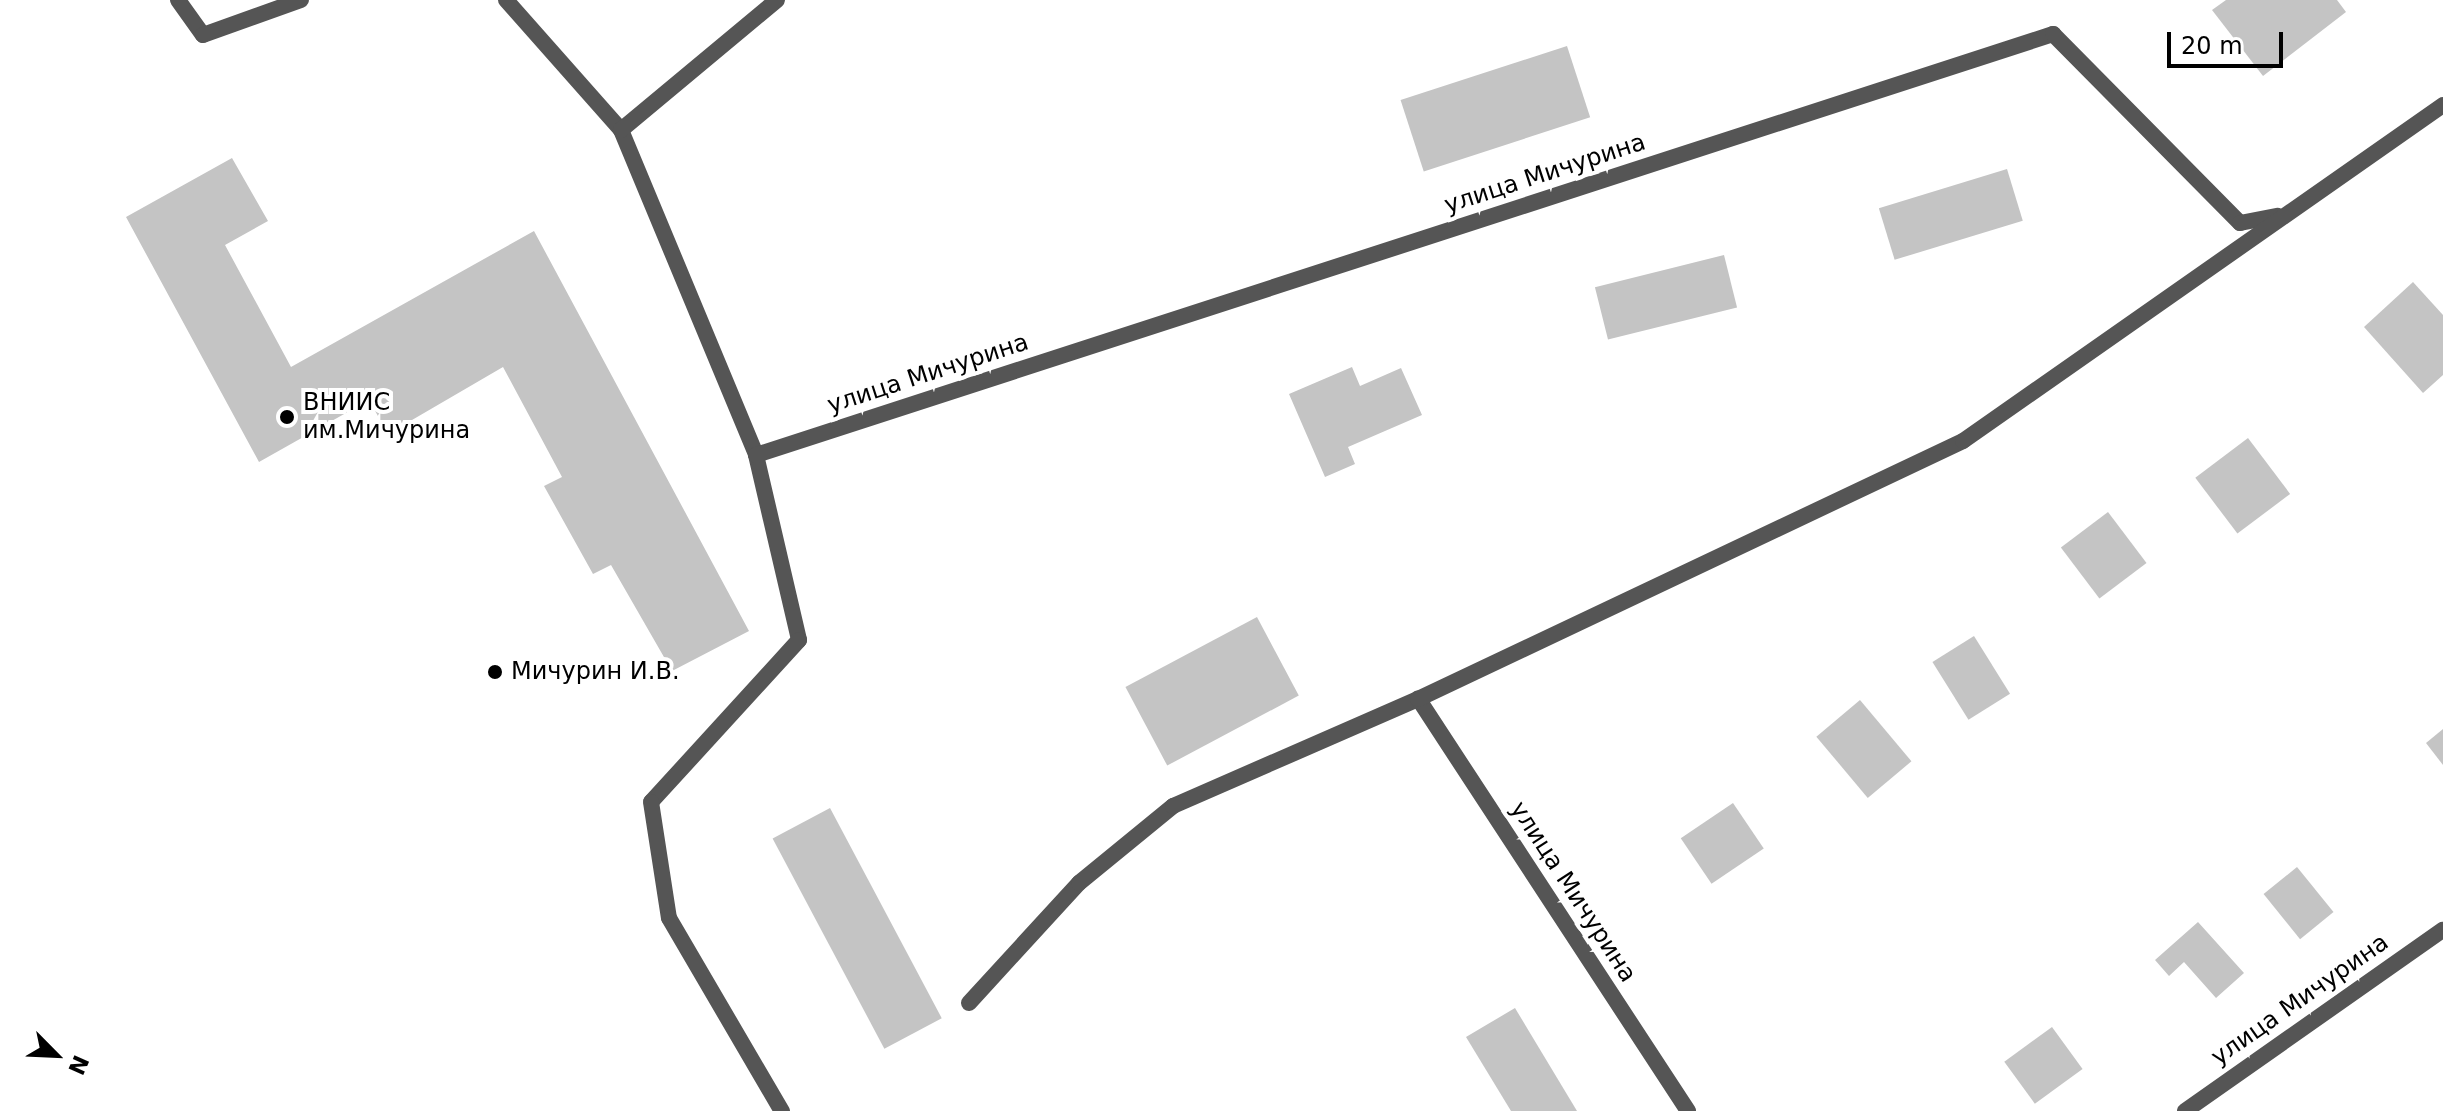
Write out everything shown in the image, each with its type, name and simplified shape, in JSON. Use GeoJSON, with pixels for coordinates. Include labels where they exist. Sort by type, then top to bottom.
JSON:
{"type":"FeatureCollection","features":[{"type":"Feature","properties":{"kind":"street"},"geometry":{"type":"LineString","coordinates":[[178,0],[203,35],[301,0]]}},
{"type":"Feature","properties":{"kind":"street"},"geometry":{"type":"LineString","coordinates":[[506,0],[621,130],[756,455],[799,640],[651,802],[669,918],[782,1111]]}},
{"type":"Feature","properties":{"kind":"street"},"geometry":{"type":"LineString","coordinates":[[621,130],[777,0]]}},
{"type":"Feature","properties":{"kind":"street","name":"улица Мичурина"},"geometry":{"type":"LineString","coordinates":[[756,455],[2053,34],[2240,223],[2284,215]]}},
{"type":"Feature","properties":{"kind":"street","name":"улица Мичурина"},"geometry":{"type":"LineString","coordinates":[[969,1003],[1079,883],[1173,806],[1418,699],[1963,441],[2443,105]]}},
{"type":"Feature","properties":{"kind":"street","name":"улица Мичурина"},"geometry":{"type":"LineString","coordinates":[[1418,699],[1688,1111]]}},
{"type":"Feature","properties":{"kind":"street","name":"улица Мичурина"},"geometry":{"type":"LineString","coordinates":[[2185,1111],[2443,930]]}},
{"type":"Feature","properties":{"kind":"building"},"geometry":{"type":"Polygon","coordinates":[[[2226,0],[2337,0],[2346,12],[2263,76],[2212,10],[2226,0]]]}},
{"type":"Feature","properties":{"kind":"building"},"geometry":{"type":"Polygon","coordinates":[[[1567,46],[1590,117],[1424,171],[1401,100],[1567,46]]]}},
{"type":"Feature","properties":{"kind":"building","name":"ВНИИС им.Мичурина"},"geometry":{"type":"Polygon","coordinates":[[[232,158],[268,221],[225,245],[291,367],[534,231],[749,631],[672,671],[611,565],[593,574],[544,486],[562,477],[503,367],[388,434],[369,400],[259,462],[126,217],[232,158]]]}},
{"type":"Feature","properties":{"kind":"building"},"geometry":{"type":"Polygon","coordinates":[[[2007,169],[2023,221],[1895,260],[1879,208],[2007,169]]]}},
{"type":"Feature","properties":{"kind":"building"},"geometry":{"type":"Polygon","coordinates":[[[1724,255],[1737,307],[1608,340],[1595,287],[1724,255]]]}},
{"type":"Feature","properties":{"kind":"building"},"geometry":{"type":"Polygon","coordinates":[[[2413,282],[2443,315],[2443,375],[2423,393],[2364,327],[2413,282]]]}},
{"type":"Feature","properties":{"kind":"building"},"geometry":{"type":"Polygon","coordinates":[[[1352,367],[1360,386],[1401,368],[1422,415],[1348,447],[1355,464],[1325,477],[1289,394],[1352,367]]]}},
{"type":"Feature","properties":{"kind":"building"},"geometry":{"type":"Polygon","coordinates":[[[2248,438],[2290,494],[2237,534],[2195,478],[2248,438]]]}},
{"type":"Feature","properties":{"kind":"building"},"geometry":{"type":"Polygon","coordinates":[[[2108,512],[2147,563],[2099,599],[2061,548],[2108,512]]]}},
{"type":"Feature","properties":{"kind":"building"},"geometry":{"type":"Polygon","coordinates":[[[1257,617],[1299,696],[1167,766],[1125,687],[1257,617]]]}},
{"type":"Feature","properties":{"kind":"building"},"geometry":{"type":"Polygon","coordinates":[[[1974,636],[2010,694],[1968,720],[1932,662],[1974,636]]]}},
{"type":"Feature","properties":{"kind":"building"},"geometry":{"type":"Polygon","coordinates":[[[1860,700],[1911,761],[1868,798],[1816,737],[1860,700]]]}},
{"type":"Feature","properties":{"kind":"building"},"geometry":{"type":"Polygon","coordinates":[[[2443,729],[2443,765],[2426,743],[2443,729]]]}},
{"type":"Feature","properties":{"kind":"building"},"geometry":{"type":"Polygon","coordinates":[[[1733,803],[1764,849],[1712,884],[1681,838],[1733,803]]]}},
{"type":"Feature","properties":{"kind":"building"},"geometry":{"type":"Polygon","coordinates":[[[830,808],[942,1018],[884,1049],[773,839],[830,808]]]}},
{"type":"Feature","properties":{"kind":"building"},"geometry":{"type":"Polygon","coordinates":[[[2297,867],[2334,912],[2300,939],[2264,894],[2297,867]]]}},
{"type":"Feature","properties":{"kind":"building"},"geometry":{"type":"Polygon","coordinates":[[[2198,922],[2244,973],[2216,998],[2184,962],[2169,976],[2155,960],[2198,922]]]}},
{"type":"Feature","properties":{"kind":"building"},"geometry":{"type":"Polygon","coordinates":[[[1515,1008],[1577,1111],[1511,1111],[1466,1037],[1515,1008]]]}},
{"type":"Feature","properties":{"kind":"building"},"geometry":{"type":"Polygon","coordinates":[[[2052,1027],[2083,1069],[2035,1104],[2004,1062],[2052,1027]]]}},
{"type":"Feature","properties":{"kind":"place","name":"ВНИИС им.Мичурина"},"geometry":{"type":"Point","coordinates":[287,417]}},
{"type":"Feature","properties":{"kind":"place","name":"Мичурин И.В."},"geometry":{"type":"Point","coordinates":[495,672]}}]}
